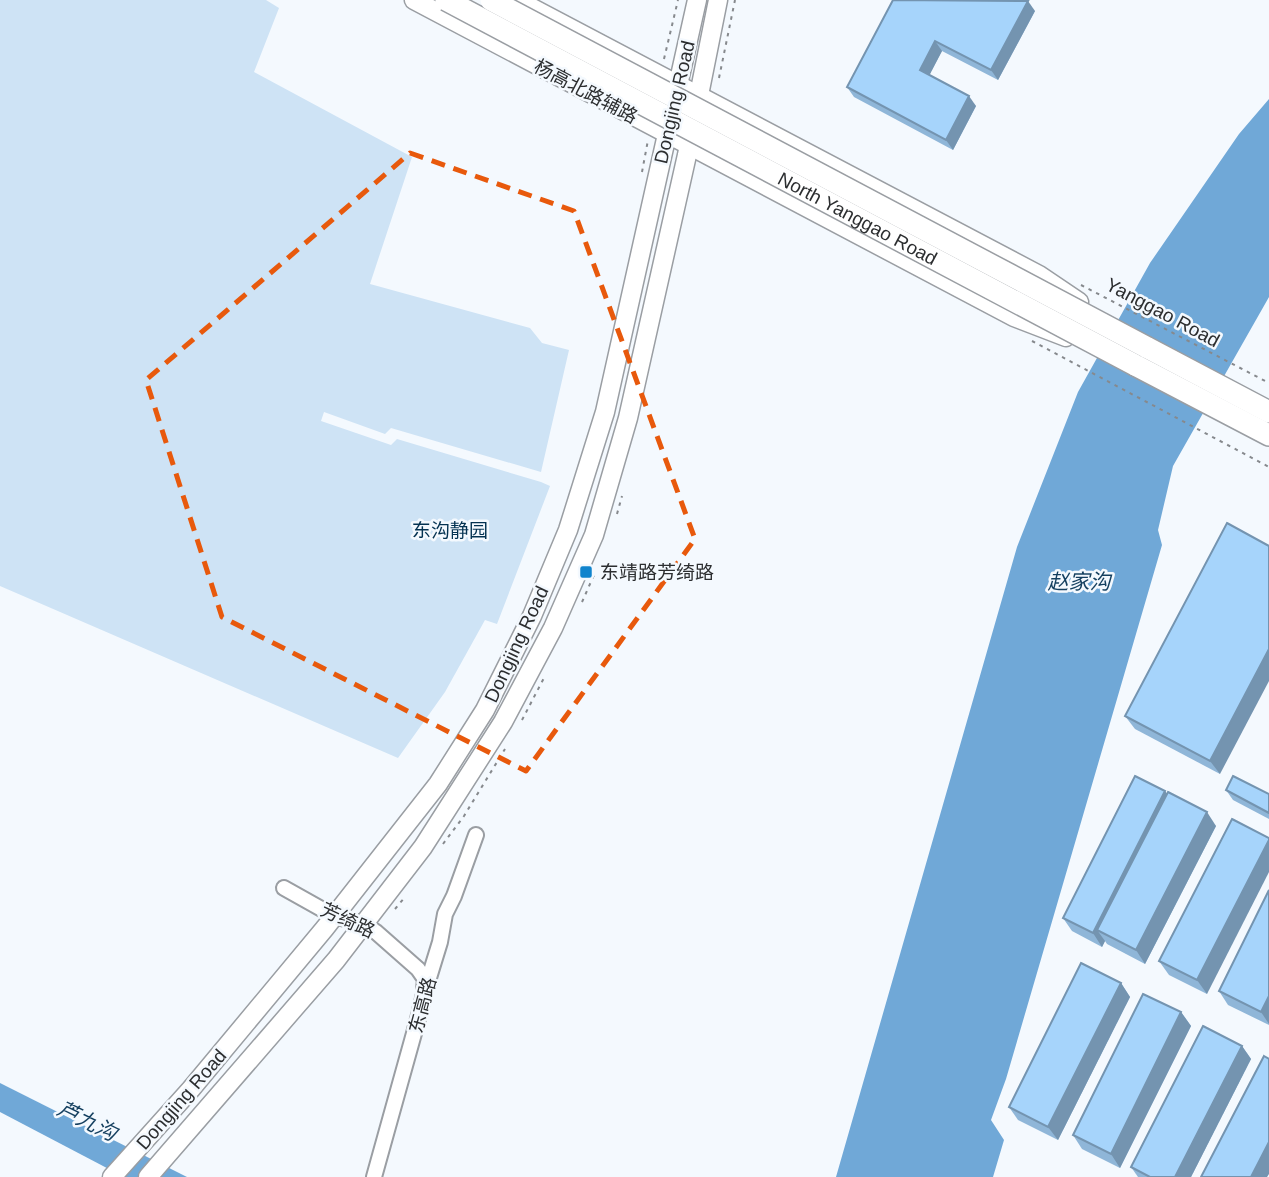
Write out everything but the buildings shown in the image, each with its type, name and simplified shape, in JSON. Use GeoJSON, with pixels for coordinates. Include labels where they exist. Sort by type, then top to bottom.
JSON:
{"type":"FeatureCollection","features":[{"type":"Feature","properties":{"kind":"highway","name":"North Yanggao Road"},"geometry":{"type":"LineString","coordinates":[[446,0],[1141,356],[1269,412]]}},
{"type":"Feature","properties":{"kind":"highway","name":"North Yanggao Road"},"geometry":{"type":"LineString","coordinates":[[491,0],[1141,356],[1269,435]]}},
{"type":"Feature","properties":{"kind":"main road","name":"杨高北路辅路"},"geometry":{"type":"LineString","coordinates":[[414,0],[660,134],[690,145],[1014,317],[1141,356]]}},
{"type":"Feature","properties":{"kind":"main road"},"geometry":{"type":"LineString","coordinates":[[517,0],[678,85],[700,88],[877,191],[1039,275],[1141,356]]}},
{"type":"Feature","properties":{"kind":"main road","name":"Dongjing Road"},"geometry":{"type":"LineString","coordinates":[[112,1177],[191,1089],[334,916],[438,784],[485,710],[531,617],[568,530],[605,412],[660,134],[678,85],[697,0]]}},
{"type":"Feature","properties":{"kind":"main road","name":"Dongjing Road"},"geometry":{"type":"LineString","coordinates":[[148,1177],[336,960],[423,847],[503,722],[553,628],[594,535],[628,418],[690,145],[718,0]]}},
{"type":"Feature","properties":{"kind":"street","name":"东高路"},"geometry":{"type":"LineString","coordinates":[[373,1177],[440,942],[445,914],[476,835]]}},
{"type":"Feature","properties":{"kind":"street","name":"芳绮路"},"geometry":{"type":"LineString","coordinates":[[284,888],[334,916],[364,924],[386,940],[418,969],[425,979],[424,994]]}},
{"type":"Feature","properties":{"kind":"path"},"geometry":{"type":"LineString","coordinates":[[662,76],[678,0]]}},
{"type":"Feature","properties":{"kind":"path"},"geometry":{"type":"LineString","coordinates":[[642,174],[660,134]]}},
{"type":"Feature","properties":{"kind":"path","name":"Yanggao Road"},"geometry":{"type":"LineString","coordinates":[[1079,284],[1269,383]]}},
{"type":"Feature","properties":{"kind":"path"},"geometry":{"type":"LineString","coordinates":[[1023,336],[1269,467]]}},
{"type":"Feature","properties":{"kind":"highlighted area"},"geometry":{"type":"Polygon","coordinates":[[[410,153],[574,211],[695,539],[526,771],[222,617],[146,380],[410,153]]]}},
{"type":"Feature","properties":{"kind":"green space","name":"东沟静园"},"geometry":{"type":"Polygon","coordinates":[[[0,0],[266,0],[279,8],[254,72],[412,157],[370,284],[530,328],[542,343],[569,350],[541,472],[391,428],[385,434],[324,412],[321,421],[391,445],[397,439],[550,486],[497,624],[485,620],[445,692],[398,758],[0,586],[0,0]]]}},
{"type":"Feature","properties":{"kind":"water","name":"赵家沟"},"geometry":{"type":"Polygon","coordinates":[[[1269,99],[1269,297],[1173,466],[1158,530],[1162,545],[1006,1079],[991,1120],[1004,1140],[993,1177],[836,1177],[1017,547],[1078,392],[1150,263],[1239,134],[1269,99]]]}},
{"type":"Feature","properties":{"kind":"water"},"geometry":{"type":"Polygon","coordinates":[[[0,1083],[187,1177],[124,1177],[0,1112],[0,1083]]]}},
{"type":"Feature","properties":{"kind":"place","name":"东靖路芳绮路"},"geometry":{"type":"Point","coordinates":[586,572]}},
{"type":"Feature","properties":{"kind":"water label","name":"芦九沟"},"geometry":{"type":"Point","coordinates":[87,1121]}}]}
